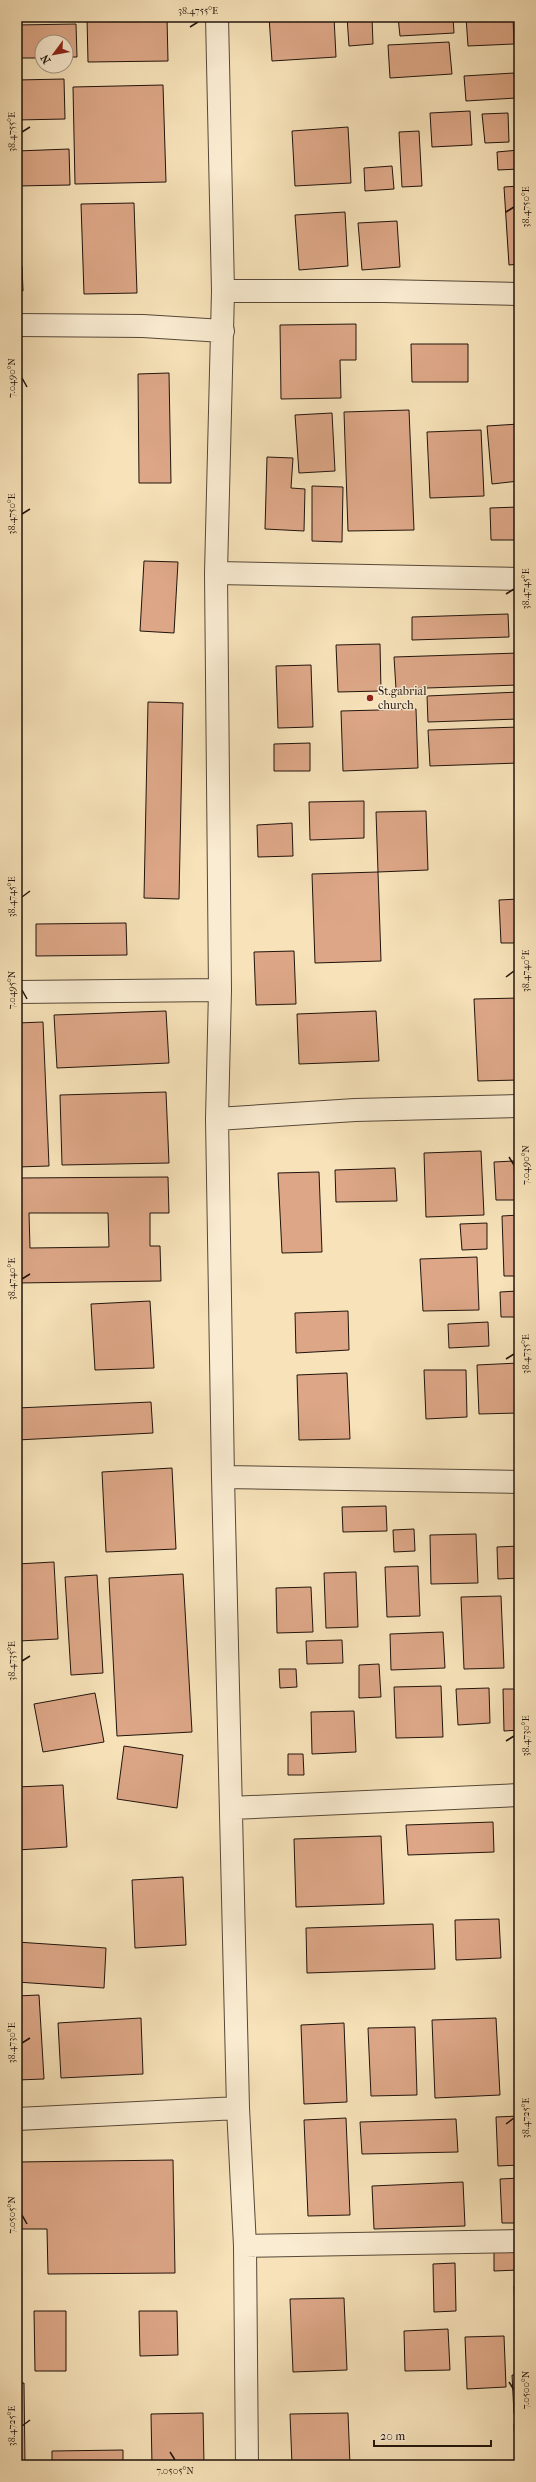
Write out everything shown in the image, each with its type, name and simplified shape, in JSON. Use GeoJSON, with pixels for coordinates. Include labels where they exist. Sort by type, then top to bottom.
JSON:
{"type":"FeatureCollection","features":[{"type":"Feature","properties":{"kind":"street"},"geometry":{"type":"LineString","coordinates":[[217,17],[223,291],[216,573],[220,990],[217,1119],[223,1477],[238,2108],[245,2246],[247,2465]]}},
{"type":"Feature","properties":{"kind":"street"},"geometry":{"type":"LineString","coordinates":[[223,291],[383,291],[519,294]]}},
{"type":"Feature","properties":{"kind":"street"},"geometry":{"type":"LineString","coordinates":[[17,325],[143,326],[223,331]]}},
{"type":"Feature","properties":{"kind":"street"},"geometry":{"type":"LineString","coordinates":[[216,573],[519,579]]}},
{"type":"Feature","properties":{"kind":"street"},"geometry":{"type":"LineString","coordinates":[[17,992],[220,990]]}},
{"type":"Feature","properties":{"kind":"street"},"geometry":{"type":"LineString","coordinates":[[217,1119],[355,1110],[519,1106]]}},
{"type":"Feature","properties":{"kind":"street"},"geometry":{"type":"LineString","coordinates":[[223,1477],[519,1482]]}},
{"type":"Feature","properties":{"kind":"street"},"geometry":{"type":"LineString","coordinates":[[231,1808],[519,1795]]}},
{"type":"Feature","properties":{"kind":"street"},"geometry":{"type":"LineString","coordinates":[[17,2119],[238,2108]]}},
{"type":"Feature","properties":{"kind":"street"},"geometry":{"type":"LineString","coordinates":[[245,2246],[519,2241]]}},
{"type":"Feature","properties":{"kind":"building"},"geometry":{"type":"Polygon","coordinates":[[[87,17],[167,17],[168,61],[88,62],[87,17]]]}},
{"type":"Feature","properties":{"kind":"building"},"geometry":{"type":"Polygon","coordinates":[[[269,17],[334,17],[336,57],[272,61],[269,17]]]}},
{"type":"Feature","properties":{"kind":"building"},"geometry":{"type":"Polygon","coordinates":[[[347,17],[372,17],[373,44],[349,46],[347,17]]]}},
{"type":"Feature","properties":{"kind":"building"},"geometry":{"type":"Polygon","coordinates":[[[398,17],[453,17],[454,33],[400,36],[398,17]]]}},
{"type":"Feature","properties":{"kind":"building"},"geometry":{"type":"Polygon","coordinates":[[[466,17],[513,17],[514,44],[468,46],[466,17]]]}},
{"type":"Feature","properties":{"kind":"building"},"geometry":{"type":"Polygon","coordinates":[[[76,24],[77,57],[74,57],[74,34],[34,34],[34,58],[17,58],[17,25],[76,24]]]}},
{"type":"Feature","properties":{"kind":"building"},"geometry":{"type":"Polygon","coordinates":[[[449,42],[452,74],[390,78],[388,45],[449,42]]]}},
{"type":"Feature","properties":{"kind":"building"},"geometry":{"type":"Polygon","coordinates":[[[514,73],[516,98],[466,101],[464,76],[514,73]]]}},
{"type":"Feature","properties":{"kind":"building"},"geometry":{"type":"Polygon","coordinates":[[[64,79],[65,119],[17,120],[17,80],[64,79]]]}},
{"type":"Feature","properties":{"kind":"building"},"geometry":{"type":"Polygon","coordinates":[[[163,85],[166,182],[75,184],[73,87],[163,85]]]}},
{"type":"Feature","properties":{"kind":"building"},"geometry":{"type":"Polygon","coordinates":[[[470,111],[472,145],[432,147],[430,113],[470,111]]]}},
{"type":"Feature","properties":{"kind":"building"},"geometry":{"type":"Polygon","coordinates":[[[508,113],[509,142],[485,143],[482,114],[508,113]]]}},
{"type":"Feature","properties":{"kind":"building"},"geometry":{"type":"Polygon","coordinates":[[[348,127],[351,183],[295,186],[292,131],[348,127]]]}},
{"type":"Feature","properties":{"kind":"building"},"geometry":{"type":"Polygon","coordinates":[[[419,131],[422,186],[402,187],[399,132],[419,131]]]}},
{"type":"Feature","properties":{"kind":"building"},"geometry":{"type":"Polygon","coordinates":[[[69,149],[70,185],[17,186],[17,151],[69,149]]]}},
{"type":"Feature","properties":{"kind":"building"},"geometry":{"type":"Polygon","coordinates":[[[519,150],[519,169],[498,170],[497,152],[519,150]]]}},
{"type":"Feature","properties":{"kind":"building"},"geometry":{"type":"Polygon","coordinates":[[[392,166],[394,189],[365,191],[364,168],[392,166]]]}},
{"type":"Feature","properties":{"kind":"building"},"geometry":{"type":"Polygon","coordinates":[[[519,186],[519,264],[509,265],[504,187],[519,186]]]}},
{"type":"Feature","properties":{"kind":"building"},"geometry":{"type":"Polygon","coordinates":[[[134,203],[137,293],[84,294],[81,204],[134,203]]]}},
{"type":"Feature","properties":{"kind":"building"},"geometry":{"type":"Polygon","coordinates":[[[345,212],[348,266],[299,270],[295,215],[345,212]]]}},
{"type":"Feature","properties":{"kind":"building"},"geometry":{"type":"Polygon","coordinates":[[[397,221],[400,267],[362,270],[358,223],[397,221]]]}},
{"type":"Feature","properties":{"kind":"building"},"geometry":{"type":"Polygon","coordinates":[[[17,266],[22,266],[23,291],[17,291],[17,266]]]}},
{"type":"Feature","properties":{"kind":"building"},"geometry":{"type":"Polygon","coordinates":[[[356,324],[356,360],[340,360],[341,398],[281,399],[280,325],[356,324]]]}},
{"type":"Feature","properties":{"kind":"building"},"geometry":{"type":"Polygon","coordinates":[[[411,344],[468,344],[468,382],[412,382],[411,344]]]}},
{"type":"Feature","properties":{"kind":"building"},"geometry":{"type":"Polygon","coordinates":[[[169,373],[171,483],[139,483],[138,374],[169,373]]]}},
{"type":"Feature","properties":{"kind":"building"},"geometry":{"type":"Polygon","coordinates":[[[409,410],[414,530],[348,531],[344,412],[409,410]]]}},
{"type":"Feature","properties":{"kind":"building"},"geometry":{"type":"Polygon","coordinates":[[[332,413],[335,471],[299,473],[295,415],[332,413]]]}},
{"type":"Feature","properties":{"kind":"building"},"geometry":{"type":"Polygon","coordinates":[[[519,424],[519,481],[492,484],[487,426],[519,424]]]}},
{"type":"Feature","properties":{"kind":"building"},"geometry":{"type":"Polygon","coordinates":[[[481,430],[484,496],[430,498],[427,432],[481,430]]]}},
{"type":"Feature","properties":{"kind":"building"},"geometry":{"type":"Polygon","coordinates":[[[267,457],[293,458],[291,488],[305,489],[304,531],[265,529],[267,457]]]}},
{"type":"Feature","properties":{"kind":"building"},"geometry":{"type":"Polygon","coordinates":[[[312,486],[343,487],[342,542],[312,541],[312,486]]]}},
{"type":"Feature","properties":{"kind":"building"},"geometry":{"type":"Polygon","coordinates":[[[519,507],[519,540],[491,540],[490,508],[519,507]]]}},
{"type":"Feature","properties":{"kind":"building"},"geometry":{"type":"Polygon","coordinates":[[[144,561],[178,562],[174,633],[140,631],[144,561]]]}},
{"type":"Feature","properties":{"kind":"building"},"geometry":{"type":"Polygon","coordinates":[[[508,614],[509,637],[412,640],[412,617],[508,614]]]}},
{"type":"Feature","properties":{"kind":"building"},"geometry":{"type":"Polygon","coordinates":[[[380,644],[381,691],[338,692],[336,645],[380,644]]]}},
{"type":"Feature","properties":{"kind":"building"},"geometry":{"type":"Polygon","coordinates":[[[519,653],[519,685],[396,689],[394,657],[519,653]]]}},
{"type":"Feature","properties":{"kind":"building"},"geometry":{"type":"Polygon","coordinates":[[[311,665],[313,727],[278,728],[276,666],[311,665]]]}},
{"type":"Feature","properties":{"kind":"building"},"geometry":{"type":"Polygon","coordinates":[[[519,692],[519,719],[428,722],[427,696],[519,692]]]}},
{"type":"Feature","properties":{"kind":"building"},"geometry":{"type":"Polygon","coordinates":[[[148,702],[183,703],[179,899],[144,898],[148,702]]]}},
{"type":"Feature","properties":{"kind":"building"},"geometry":{"type":"Polygon","coordinates":[[[416,709],[418,768],[343,771],[341,711],[416,709]]]}},
{"type":"Feature","properties":{"kind":"building"},"geometry":{"type":"Polygon","coordinates":[[[519,727],[519,763],[430,766],[428,730],[519,727]]]}},
{"type":"Feature","properties":{"kind":"building"},"geometry":{"type":"Polygon","coordinates":[[[310,743],[310,771],[274,771],[274,744],[310,743]]]}},
{"type":"Feature","properties":{"kind":"building"},"geometry":{"type":"Polygon","coordinates":[[[364,801],[364,838],[310,840],[309,802],[364,801]]]}},
{"type":"Feature","properties":{"kind":"building"},"geometry":{"type":"Polygon","coordinates":[[[426,811],[428,870],[378,872],[376,812],[426,811]]]}},
{"type":"Feature","properties":{"kind":"building"},"geometry":{"type":"Polygon","coordinates":[[[292,823],[293,856],[258,857],[257,825],[292,823]]]}},
{"type":"Feature","properties":{"kind":"building"},"geometry":{"type":"Polygon","coordinates":[[[378,872],[381,961],[315,963],[312,874],[378,872]]]}},
{"type":"Feature","properties":{"kind":"building"},"geometry":{"type":"Polygon","coordinates":[[[519,899],[519,943],[501,943],[499,900],[519,899]]]}},
{"type":"Feature","properties":{"kind":"building"},"geometry":{"type":"Polygon","coordinates":[[[126,923],[127,955],[36,956],[36,924],[126,923]]]}},
{"type":"Feature","properties":{"kind":"building"},"geometry":{"type":"Polygon","coordinates":[[[294,951],[296,1004],[256,1005],[254,952],[294,951]]]}},
{"type":"Feature","properties":{"kind":"building"},"geometry":{"type":"Polygon","coordinates":[[[519,998],[519,1080],[478,1081],[474,999],[519,998]]]}},
{"type":"Feature","properties":{"kind":"building"},"geometry":{"type":"Polygon","coordinates":[[[166,1011],[169,1063],[57,1068],[54,1015],[166,1011]]]}},
{"type":"Feature","properties":{"kind":"building"},"geometry":{"type":"Polygon","coordinates":[[[376,1011],[379,1061],[299,1064],[297,1014],[376,1011]]]}},
{"type":"Feature","properties":{"kind":"building"},"geometry":{"type":"Polygon","coordinates":[[[43,1022],[49,1166],[17,1167],[17,1023],[43,1022]]]}},
{"type":"Feature","properties":{"kind":"building"},"geometry":{"type":"Polygon","coordinates":[[[166,1092],[169,1163],[62,1165],[60,1095],[166,1092]]]}},
{"type":"Feature","properties":{"kind":"building"},"geometry":{"type":"Polygon","coordinates":[[[481,1151],[484,1215],[426,1217],[424,1153],[481,1151]]]}},
{"type":"Feature","properties":{"kind":"building"},"geometry":{"type":"Polygon","coordinates":[[[514,1161],[515,1200],[496,1200],[494,1162],[514,1161]]]}},
{"type":"Feature","properties":{"kind":"building"},"geometry":{"type":"Polygon","coordinates":[[[395,1168],[397,1201],[336,1202],[335,1170],[395,1168]]]}},
{"type":"Feature","properties":{"kind":"building"},"geometry":{"type":"Polygon","coordinates":[[[319,1172],[322,1252],[282,1253],[278,1173],[319,1172]]]}},
{"type":"Feature","properties":{"kind":"building"},"geometry":{"type":"Polygon","coordinates":[[[168,1177],[169,1213],[150,1213],[150,1246],[160,1246],[161,1281],[17,1283],[17,1178],[168,1177]],[[29,1213],[30,1248],[109,1247],[108,1213],[29,1213]]]}},
{"type":"Feature","properties":{"kind":"building"},"geometry":{"type":"Polygon","coordinates":[[[519,1215],[519,1276],[504,1276],[502,1216],[519,1215]]]}},
{"type":"Feature","properties":{"kind":"building"},"geometry":{"type":"Polygon","coordinates":[[[487,1223],[487,1249],[462,1250],[460,1224],[487,1223]]]}},
{"type":"Feature","properties":{"kind":"building"},"geometry":{"type":"Polygon","coordinates":[[[477,1257],[479,1310],[423,1311],[420,1259],[477,1257]]]}},
{"type":"Feature","properties":{"kind":"building"},"geometry":{"type":"Polygon","coordinates":[[[518,1291],[519,1317],[501,1317],[500,1292],[518,1291]]]}},
{"type":"Feature","properties":{"kind":"building"},"geometry":{"type":"Polygon","coordinates":[[[150,1301],[154,1368],[95,1370],[91,1304],[150,1301]]]}},
{"type":"Feature","properties":{"kind":"building"},"geometry":{"type":"Polygon","coordinates":[[[348,1311],[349,1350],[296,1353],[295,1313],[348,1311]]]}},
{"type":"Feature","properties":{"kind":"building"},"geometry":{"type":"Polygon","coordinates":[[[488,1322],[489,1346],[449,1348],[448,1324],[488,1322]]]}},
{"type":"Feature","properties":{"kind":"building"},"geometry":{"type":"Polygon","coordinates":[[[519,1363],[519,1413],[479,1414],[477,1365],[519,1363]]]}},
{"type":"Feature","properties":{"kind":"building"},"geometry":{"type":"Polygon","coordinates":[[[424,1370],[466,1370],[467,1417],[426,1419],[424,1370]]]}},
{"type":"Feature","properties":{"kind":"building"},"geometry":{"type":"Polygon","coordinates":[[[347,1373],[350,1439],[299,1440],[297,1375],[347,1373]]]}},
{"type":"Feature","properties":{"kind":"building"},"geometry":{"type":"Polygon","coordinates":[[[151,1402],[153,1433],[17,1440],[17,1408],[151,1402]]]}},
{"type":"Feature","properties":{"kind":"building"},"geometry":{"type":"Polygon","coordinates":[[[172,1468],[176,1549],[106,1552],[102,1472],[172,1468]]]}},
{"type":"Feature","properties":{"kind":"building"},"geometry":{"type":"Polygon","coordinates":[[[386,1506],[387,1531],[343,1532],[342,1507],[386,1506]]]}},
{"type":"Feature","properties":{"kind":"building"},"geometry":{"type":"Polygon","coordinates":[[[414,1529],[415,1551],[394,1552],[393,1530],[414,1529]]]}},
{"type":"Feature","properties":{"kind":"building"},"geometry":{"type":"Polygon","coordinates":[[[476,1534],[478,1583],[431,1584],[430,1535],[476,1534]]]}},
{"type":"Feature","properties":{"kind":"building"},"geometry":{"type":"Polygon","coordinates":[[[519,1546],[519,1578],[498,1579],[497,1547],[519,1546]]]}},
{"type":"Feature","properties":{"kind":"building"},"geometry":{"type":"Polygon","coordinates":[[[54,1562],[58,1639],[19,1641],[17,1564],[54,1562]]]}},
{"type":"Feature","properties":{"kind":"building"},"geometry":{"type":"Polygon","coordinates":[[[418,1566],[420,1616],[387,1617],[385,1567],[418,1566]]]}},
{"type":"Feature","properties":{"kind":"building"},"geometry":{"type":"Polygon","coordinates":[[[356,1572],[358,1627],[326,1628],[324,1573],[356,1572]]]}},
{"type":"Feature","properties":{"kind":"building"},"geometry":{"type":"Polygon","coordinates":[[[183,1574],[192,1732],[117,1736],[109,1578],[183,1574]]]}},
{"type":"Feature","properties":{"kind":"building"},"geometry":{"type":"Polygon","coordinates":[[[97,1575],[103,1673],[71,1675],[65,1577],[97,1575]]]}},
{"type":"Feature","properties":{"kind":"building"},"geometry":{"type":"Polygon","coordinates":[[[311,1587],[313,1632],[277,1633],[276,1588],[311,1587]]]}},
{"type":"Feature","properties":{"kind":"building"},"geometry":{"type":"Polygon","coordinates":[[[501,1596],[504,1668],[464,1669],[461,1597],[501,1596]]]}},
{"type":"Feature","properties":{"kind":"building"},"geometry":{"type":"Polygon","coordinates":[[[443,1632],[445,1668],[391,1670],[390,1634],[443,1632]]]}},
{"type":"Feature","properties":{"kind":"building"},"geometry":{"type":"Polygon","coordinates":[[[342,1640],[343,1663],[307,1664],[306,1641],[342,1640]]]}},
{"type":"Feature","properties":{"kind":"building"},"geometry":{"type":"Polygon","coordinates":[[[379,1664],[381,1697],[359,1698],[359,1665],[379,1664]]]}},
{"type":"Feature","properties":{"kind":"building"},"geometry":{"type":"Polygon","coordinates":[[[279,1669],[296,1669],[297,1687],[280,1688],[279,1669]]]}},
{"type":"Feature","properties":{"kind":"building"},"geometry":{"type":"Polygon","coordinates":[[[441,1686],[443,1737],[396,1738],[394,1687],[441,1686]]]}},
{"type":"Feature","properties":{"kind":"building"},"geometry":{"type":"Polygon","coordinates":[[[489,1688],[490,1723],[458,1725],[456,1689],[489,1688]]]}},
{"type":"Feature","properties":{"kind":"building"},"geometry":{"type":"Polygon","coordinates":[[[503,1689],[519,1689],[519,1730],[504,1731],[503,1689]]]}},
{"type":"Feature","properties":{"kind":"building"},"geometry":{"type":"Polygon","coordinates":[[[95,1693],[104,1742],[43,1752],[34,1704],[95,1693]]]}},
{"type":"Feature","properties":{"kind":"building"},"geometry":{"type":"Polygon","coordinates":[[[354,1711],[356,1752],[312,1754],[311,1712],[354,1711]]]}},
{"type":"Feature","properties":{"kind":"building"},"geometry":{"type":"Polygon","coordinates":[[[124,1746],[183,1755],[177,1808],[117,1799],[124,1746]]]}},
{"type":"Feature","properties":{"kind":"building"},"geometry":{"type":"Polygon","coordinates":[[[288,1754],[303,1754],[304,1775],[288,1775],[288,1754]]]}},
{"type":"Feature","properties":{"kind":"building"},"geometry":{"type":"Polygon","coordinates":[[[63,1785],[67,1847],[17,1850],[17,1787],[63,1785]]]}},
{"type":"Feature","properties":{"kind":"building"},"geometry":{"type":"Polygon","coordinates":[[[493,1822],[494,1852],[408,1855],[406,1825],[493,1822]]]}},
{"type":"Feature","properties":{"kind":"building"},"geometry":{"type":"Polygon","coordinates":[[[381,1836],[384,1904],[296,1907],[294,1839],[381,1836]]]}},
{"type":"Feature","properties":{"kind":"building"},"geometry":{"type":"Polygon","coordinates":[[[183,1877],[186,1945],[135,1948],[132,1880],[183,1877]]]}},
{"type":"Feature","properties":{"kind":"building"},"geometry":{"type":"Polygon","coordinates":[[[519,1913],[519,1965],[518,1965],[516,1914],[519,1913]]]}},
{"type":"Feature","properties":{"kind":"building"},"geometry":{"type":"Polygon","coordinates":[[[499,1919],[501,1958],[456,1960],[455,1920],[499,1919]]]}},
{"type":"Feature","properties":{"kind":"building"},"geometry":{"type":"Polygon","coordinates":[[[433,1924],[435,1969],[307,1973],[306,1928],[433,1924]]]}},
{"type":"Feature","properties":{"kind":"building"},"geometry":{"type":"Polygon","coordinates":[[[17,1942],[106,1948],[104,1988],[17,1982],[17,1942]]]}},
{"type":"Feature","properties":{"kind":"building"},"geometry":{"type":"Polygon","coordinates":[[[39,1995],[44,2079],[17,2080],[17,1996],[39,1995]]]}},
{"type":"Feature","properties":{"kind":"building"},"geometry":{"type":"Polygon","coordinates":[[[141,2018],[143,2074],[61,2078],[58,2023],[141,2018]]]}},
{"type":"Feature","properties":{"kind":"building"},"geometry":{"type":"Polygon","coordinates":[[[496,2018],[500,2095],[435,2098],[432,2020],[496,2018]]]}},
{"type":"Feature","properties":{"kind":"building"},"geometry":{"type":"Polygon","coordinates":[[[344,2023],[347,2102],[304,2104],[301,2025],[344,2023]]]}},
{"type":"Feature","properties":{"kind":"building"},"geometry":{"type":"Polygon","coordinates":[[[415,2027],[417,2095],[371,2096],[368,2028],[415,2027]]]}},
{"type":"Feature","properties":{"kind":"building"},"geometry":{"type":"Polygon","coordinates":[[[519,2116],[519,2165],[498,2166],[496,2117],[519,2116]]]}},
{"type":"Feature","properties":{"kind":"building"},"geometry":{"type":"Polygon","coordinates":[[[346,2118],[350,2215],[308,2216],[304,2120],[346,2118]]]}},
{"type":"Feature","properties":{"kind":"building"},"geometry":{"type":"Polygon","coordinates":[[[456,2119],[458,2152],[362,2154],[360,2122],[456,2119]]]}},
{"type":"Feature","properties":{"kind":"building"},"geometry":{"type":"Polygon","coordinates":[[[173,2160],[175,2273],[48,2274],[47,2229],[17,2229],[17,2162],[173,2160]]]}},
{"type":"Feature","properties":{"kind":"building"},"geometry":{"type":"Polygon","coordinates":[[[519,2178],[519,2223],[502,2223],[500,2179],[519,2178]]]}},
{"type":"Feature","properties":{"kind":"building"},"geometry":{"type":"Polygon","coordinates":[[[463,2182],[465,2226],[374,2229],[372,2186],[463,2182]]]}},
{"type":"Feature","properties":{"kind":"building"},"geometry":{"type":"Polygon","coordinates":[[[519,2247],[519,2270],[494,2271],[494,2248],[519,2247]]]}},
{"type":"Feature","properties":{"kind":"building"},"geometry":{"type":"Polygon","coordinates":[[[455,2263],[456,2311],[434,2312],[433,2264],[455,2263]]]}},
{"type":"Feature","properties":{"kind":"building"},"geometry":{"type":"Polygon","coordinates":[[[519,2285],[519,2354],[517,2354],[514,2286],[519,2285]]]}},
{"type":"Feature","properties":{"kind":"building"},"geometry":{"type":"Polygon","coordinates":[[[344,2298],[347,2370],[293,2372],[290,2299],[344,2298]]]}},
{"type":"Feature","properties":{"kind":"building"},"geometry":{"type":"Polygon","coordinates":[[[34,2311],[66,2311],[66,2371],[35,2371],[34,2311]]]}},
{"type":"Feature","properties":{"kind":"building"},"geometry":{"type":"Polygon","coordinates":[[[139,2311],[177,2311],[178,2355],[140,2356],[139,2311]]]}},
{"type":"Feature","properties":{"kind":"building"},"geometry":{"type":"Polygon","coordinates":[[[448,2329],[450,2370],[405,2371],[404,2331],[448,2329]]]}},
{"type":"Feature","properties":{"kind":"building"},"geometry":{"type":"Polygon","coordinates":[[[504,2336],[506,2387],[467,2389],[465,2337],[504,2336]]]}},
{"type":"Feature","properties":{"kind":"building"},"geometry":{"type":"Polygon","coordinates":[[[512,2375],[519,2375],[519,2414],[514,2414],[512,2375]]]}},
{"type":"Feature","properties":{"kind":"building"},"geometry":{"type":"Polygon","coordinates":[[[17,2383],[24,2383],[25,2465],[17,2465],[17,2383]]]}},
{"type":"Feature","properties":{"kind":"building"},"geometry":{"type":"Polygon","coordinates":[[[203,2413],[204,2465],[152,2465],[151,2414],[203,2413]]]}},
{"type":"Feature","properties":{"kind":"building"},"geometry":{"type":"Polygon","coordinates":[[[348,2413],[350,2465],[292,2465],[290,2414],[348,2413]]]}},
{"type":"Feature","properties":{"kind":"building"},"geometry":{"type":"Polygon","coordinates":[[[514,2424],[519,2424],[519,2465],[516,2465],[514,2424]]]}},
{"type":"Feature","properties":{"kind":"building"},"geometry":{"type":"Polygon","coordinates":[[[123,2450],[123,2465],[52,2465],[52,2451],[123,2450]]]}},
{"type":"Feature","properties":{"kind":"place","name":"St.gabrial church"},"geometry":{"type":"Point","coordinates":[370,698]}}]}
